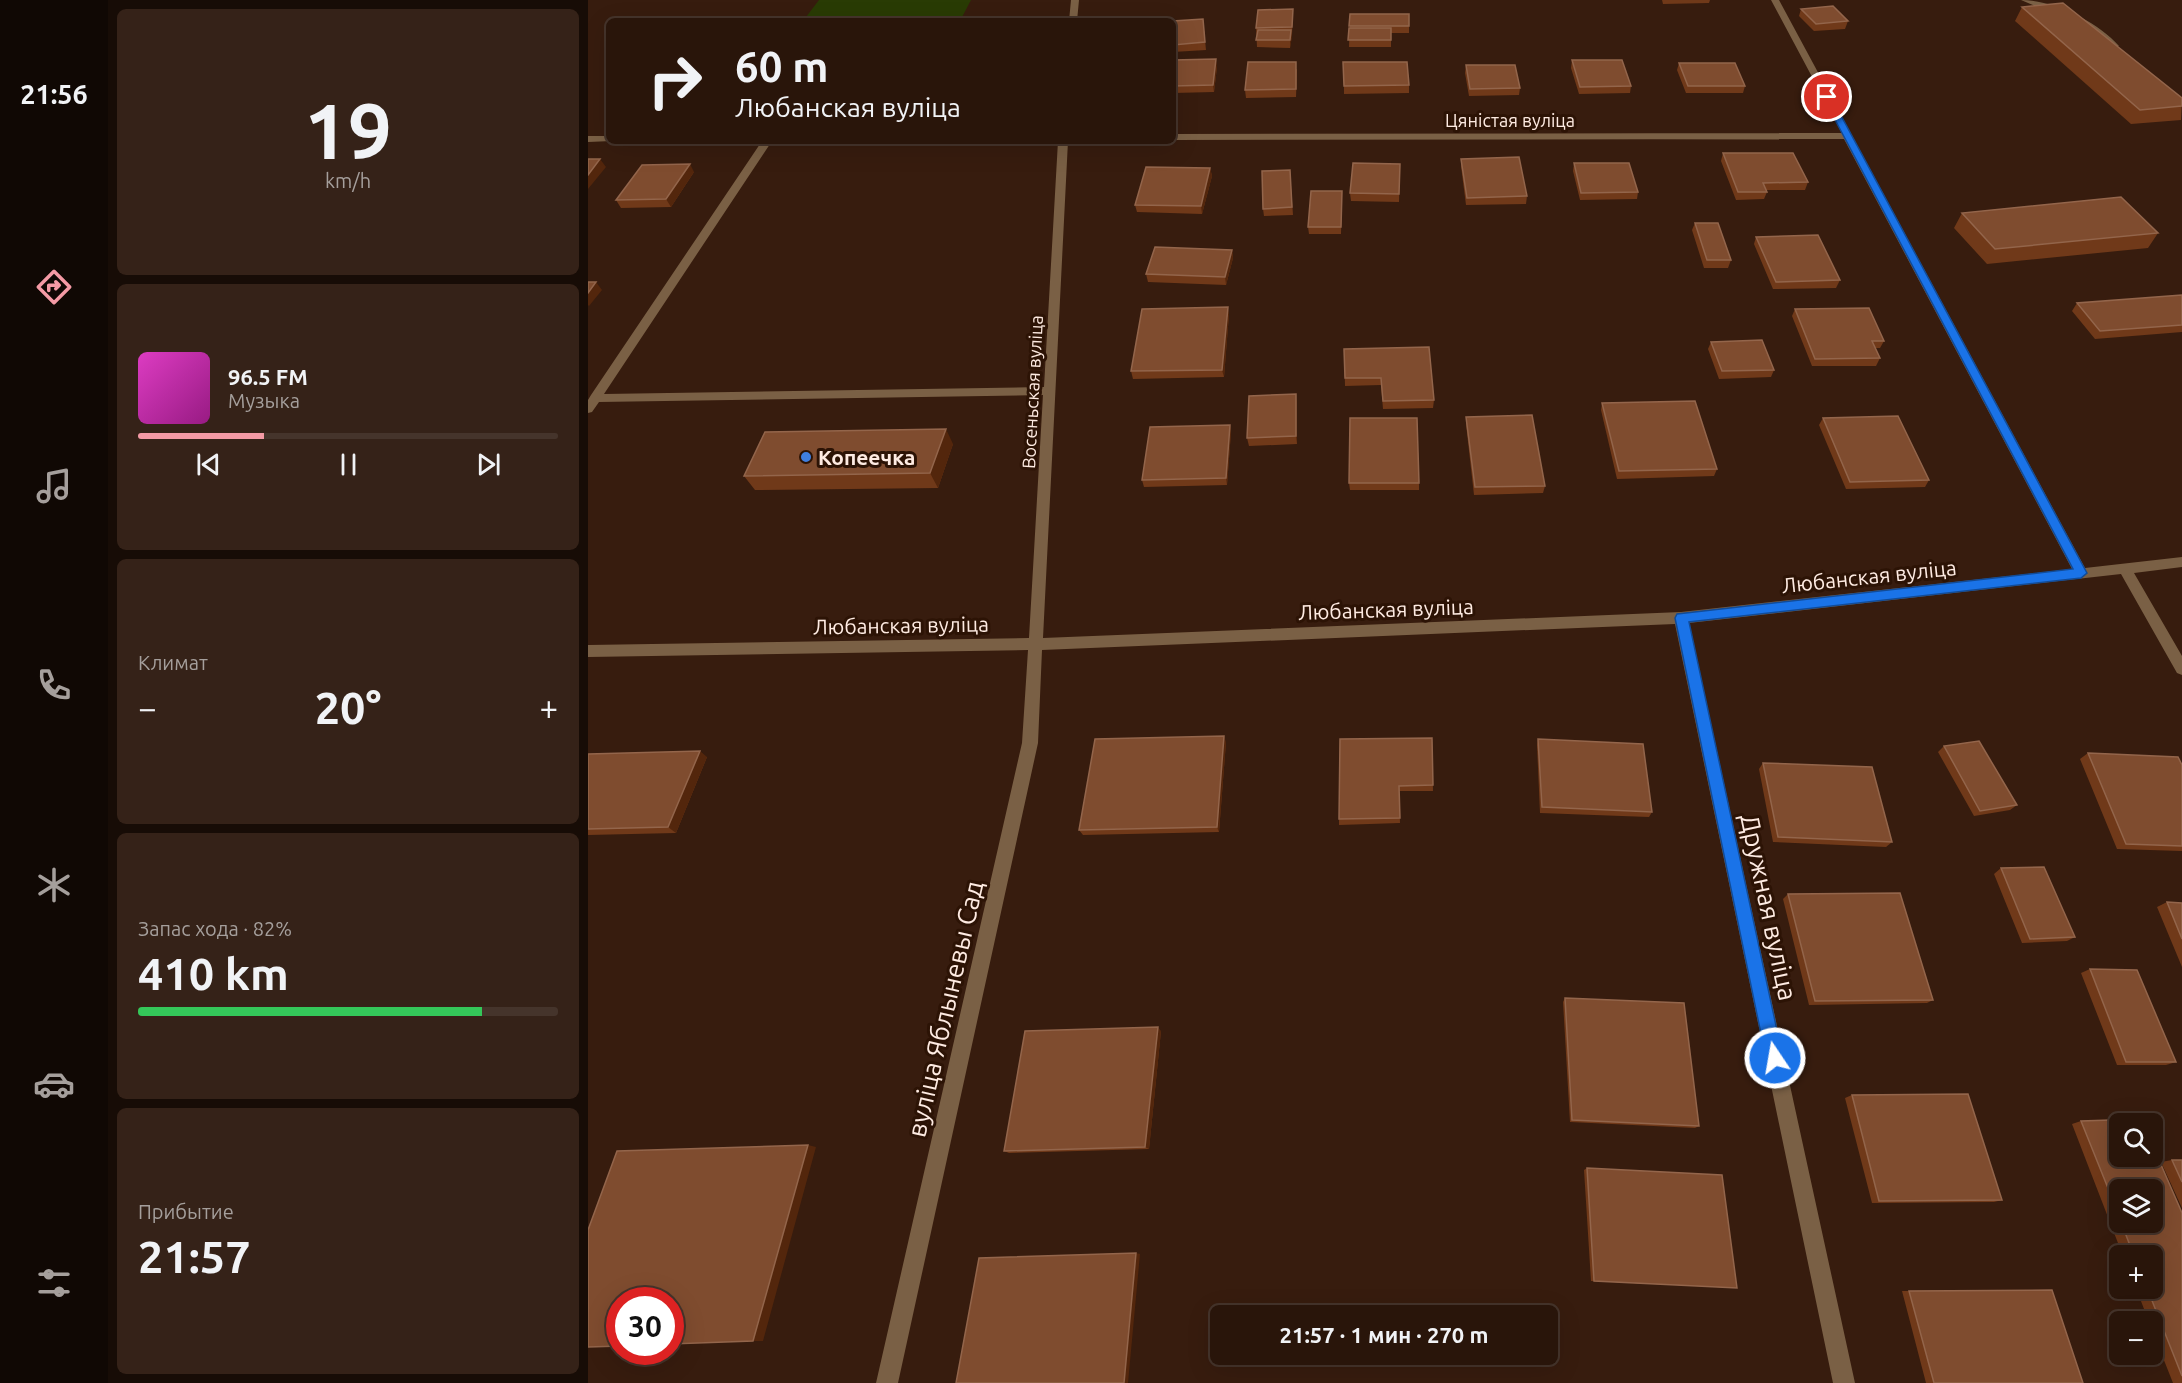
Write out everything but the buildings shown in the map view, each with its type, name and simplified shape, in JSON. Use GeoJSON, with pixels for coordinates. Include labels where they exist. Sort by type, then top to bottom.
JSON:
{"type":"FeatureCollection","features":[{"type":"Feature","properties":{"kind":"street"},"geometry":{"type":"LineString","coordinates":[[1073,18],[1075,0]]}},
{"type":"Feature","properties":{"kind":"street"},"geometry":{"type":"LineString","coordinates":[[1774,0],[2081,573]]}},
{"type":"Feature","properties":{"kind":"street"},"geometry":{"type":"LineString","coordinates":[[2025,0],[2094,27],[2119,49]]}},
{"type":"Feature","properties":{"kind":"street","name":"Цяністая вуліца"},"geometry":{"type":"LineString","coordinates":[[1176,137],[1848,136]]}},
{"type":"Feature","properties":{"kind":"street"},"geometry":{"type":"LineString","coordinates":[[588,139],[606,139]]}},
{"type":"Feature","properties":{"kind":"street"},"geometry":{"type":"LineString","coordinates":[[592,403],[765,144]]}},
{"type":"Feature","properties":{"kind":"street","name":"Восеньская вуліца"},"geometry":{"type":"LineString","coordinates":[[1036,644],[1063,144]]}},
{"type":"Feature","properties":{"kind":"street"},"geometry":{"type":"LineString","coordinates":[[592,403],[1050,391]]}},
{"type":"Feature","properties":{"kind":"street","name":"Любанская вуліца"},"geometry":{"type":"LineString","coordinates":[[588,651],[1036,644],[1682,618],[2182,562]]}},
{"type":"Feature","properties":{"kind":"street"},"geometry":{"type":"LineString","coordinates":[[2124,568],[2182,669]]}},
{"type":"Feature","properties":{"kind":"street","name":"Дружная вуліца"},"geometry":{"type":"LineString","coordinates":[[1682,618],[1844,1383]]}},
{"type":"Feature","properties":{"kind":"street","name":"вуліца Яблыневы Сад"},"geometry":{"type":"LineString","coordinates":[[887,1383],[1030,743],[1036,644]]}},
{"type":"Feature","properties":{"kind":"green space"},"geometry":{"type":"Polygon","coordinates":[[[819,0],[971,0],[962,18],[805,18],[819,0]]]}},
{"type":"Feature","properties":{"kind":"place","name":"Копеечка"},"geometry":{"type":"Point","coordinates":[806,457]}},
{"type":"Feature","properties":{"kind":"route"},"geometry":{"type":"LineString","coordinates":[[1775,1058],[1682,618],[2081,573],[1827,97]]}}]}
